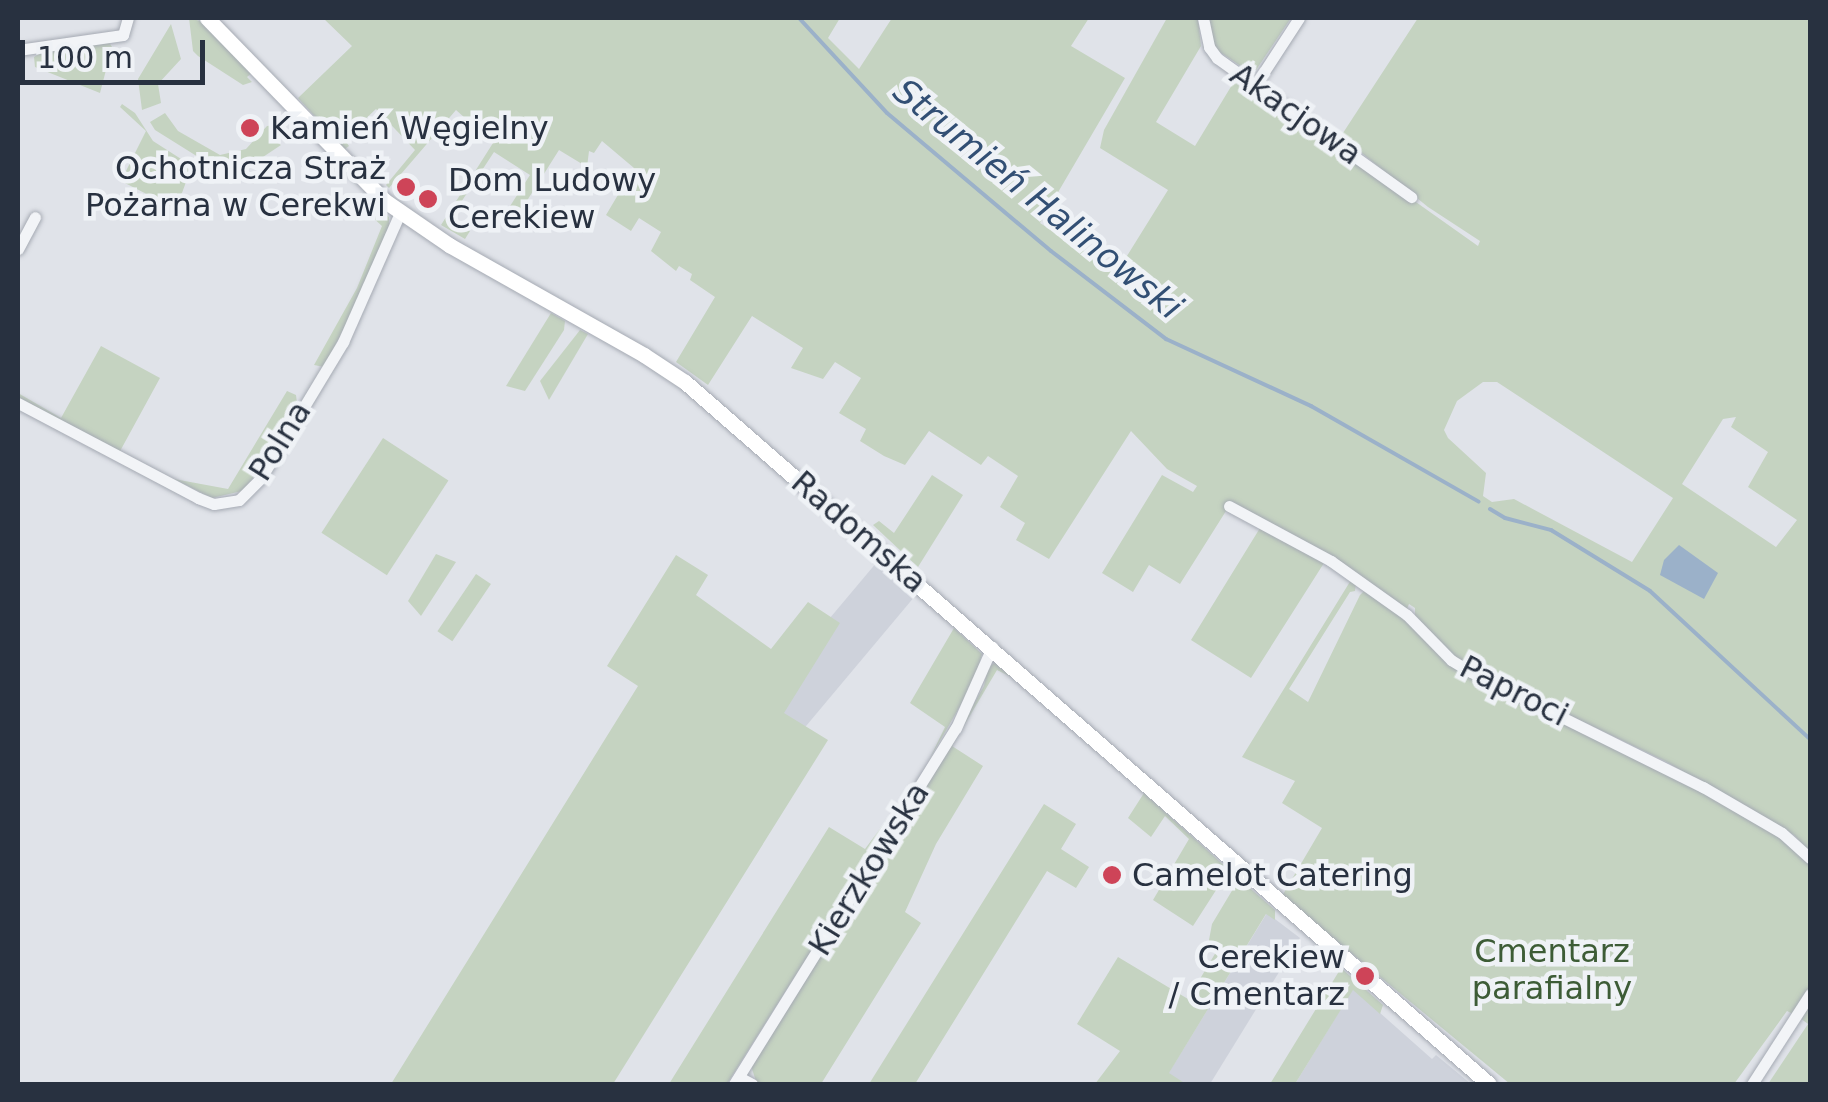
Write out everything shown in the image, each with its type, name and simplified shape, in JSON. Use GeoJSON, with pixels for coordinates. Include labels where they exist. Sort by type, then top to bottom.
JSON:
{"type":"FeatureCollection","features":[{"type":"Feature","properties":{"kind":"street"},"geometry":{"type":"LineString","coordinates":[[18,50],[123,35],[128,18]]}},
{"type":"Feature","properties":{"kind":"street","name":"Radomska"},"geometry":{"type":"LineString","coordinates":[[207,18],[352,170],[400,213],[685,382],[1488,1084]]}},
{"type":"Feature","properties":{"kind":"street","name":"Akacjowa"},"geometry":{"type":"LineString","coordinates":[[1203,18],[1212,53],[1411,197]]}},
{"type":"Feature","properties":{"kind":"street"},"geometry":{"type":"LineString","coordinates":[[1256,84],[1299,18]]}},
{"type":"Feature","properties":{"kind":"street","name":"Polna"},"geometry":{"type":"LineString","coordinates":[[18,403],[198,498],[214,504],[239,500],[266,470],[342,342],[400,213]]}},
{"type":"Feature","properties":{"kind":"street"},"geometry":{"type":"LineString","coordinates":[[18,249],[35,216]]}},
{"type":"Feature","properties":{"kind":"street","name":"Paproci"},"geometry":{"type":"LineString","coordinates":[[1229,506],[1331,561],[1407,615],[1451,660],[1703,787],[1782,833],[1810,858]]}},
{"type":"Feature","properties":{"kind":"street","name":"Kierzkowska"},"geometry":{"type":"LineString","coordinates":[[736,1080],[956,728],[992,647]]}},
{"type":"Feature","properties":{"kind":"street"},"geometry":{"type":"LineString","coordinates":[[1752,1084],[1810,994]]}},
{"type":"Feature","properties":{"kind":"street"},"geometry":{"type":"LineString","coordinates":[[736,1080],[752,1084]]}},
{"type":"Feature","properties":{"kind":"shaded area"},"geometry":{"type":"Polygon","coordinates":[[[877,562],[916,595],[802,731],[763,698],[877,562]]]}},
{"type":"Feature","properties":{"kind":"shaded area"},"geometry":{"type":"Polygon","coordinates":[[[1267,913],[1300,938],[1210,1084],[1186,1084],[1168,1074],[1267,913]]]}},
{"type":"Feature","properties":{"kind":"shaded area"},"geometry":{"type":"Polygon","coordinates":[[[1353,989],[1432,1059],[1436,1055],[1471,1084],[1295,1084],[1353,989]]]}},
{"type":"Feature","properties":{"kind":"green space"},"geometry":{"type":"Polygon","coordinates":[[[189,18],[200,21],[252,73],[247,77],[252,82],[243,85],[193,51],[189,18]]]}},
{"type":"Feature","properties":{"kind":"green space","name":"Cmentarz parafialny"},"geometry":{"type":"Polygon","coordinates":[[[323,18],[840,18],[828,38],[859,69],[892,18],[1089,18],[1071,46],[1125,78],[1040,223],[1117,272],[1168,190],[1100,148],[1104,130],[1167,18],[1198,18],[1201,46],[1156,122],[1195,146],[1235,80],[1242,79],[1478,246],[1480,241],[1428,207],[1341,136],[1418,18],[1810,18],[1810,852],[1794,835],[1665,761],[1561,711],[1560,718],[1776,832],[1810,864],[1810,988],[1793,1014],[1787,1011],[1734,1084],[1510,1084],[1282,896],[1322,828],[1282,803],[1295,781],[1242,757],[1351,580],[1356,583],[1355,591],[1350,592],[1289,689],[1308,702],[1365,590],[1415,616],[1415,608],[1409,604],[1406,611],[1324,563],[1251,678],[1191,640],[1260,528],[1226,511],[1180,584],[1149,565],[1133,592],[1102,573],[1162,475],[1193,492],[1197,486],[1167,469],[1131,431],[1049,559],[1016,540],[1025,523],[1000,507],[1018,476],[988,456],[981,465],[929,431],[905,465],[884,456],[860,441],[866,429],[839,413],[861,378],[835,362],[823,379],[791,368],[803,348],[752,316],[708,385],[676,362],[715,297],[690,280],[692,274],[679,266],[676,271],[651,251],[661,232],[639,218],[631,231],[606,215],[634,168],[602,141],[594,153],[589,151],[587,167],[559,150],[511,226],[501,220],[530,175],[494,152],[450,219],[470,231],[465,239],[441,225],[493,143],[456,110],[389,188],[386,185],[415,150],[376,109],[344,139],[349,146],[345,149],[298,98],[352,46],[323,18]],[[1483,382],[1457,401],[1444,430],[1486,473],[1483,496],[1492,502],[1514,499],[1632,562],[1673,498],[1497,382],[1483,382]],[[1736,417],[1723,419],[1682,484],[1776,547],[1797,520],[1748,487],[1768,452],[1731,427],[1736,417]]]}},
{"type":"Feature","properties":{"kind":"green space"},"geometry":{"type":"Polygon","coordinates":[[[1209,18],[1291,18],[1256,70],[1242,67],[1214,48],[1209,18]]]}},
{"type":"Feature","properties":{"kind":"green space"},"geometry":{"type":"Polygon","coordinates":[[[171,24],[181,59],[158,84],[161,103],[142,110],[138,79],[171,24]]]}},
{"type":"Feature","properties":{"kind":"green space"},"geometry":{"type":"Polygon","coordinates":[[[109,42],[112,47],[100,93],[35,67],[34,57],[45,50],[109,42]]]}},
{"type":"Feature","properties":{"kind":"green space"},"geometry":{"type":"Polygon","coordinates":[[[122,104],[135,113],[153,141],[192,166],[176,209],[121,181],[146,131],[120,107],[122,104]]]}},
{"type":"Feature","properties":{"kind":"green space"},"geometry":{"type":"Polygon","coordinates":[[[165,113],[178,131],[220,155],[246,149],[267,126],[283,124],[282,133],[273,140],[281,145],[248,167],[203,160],[155,130],[150,122],[165,113]]]}},
{"type":"Feature","properties":{"kind":"green space"},"geometry":{"type":"Polygon","coordinates":[[[366,197],[389,217],[389,225],[364,289],[324,367],[314,365],[357,288],[382,226],[359,205],[366,197]]]}},
{"type":"Feature","properties":{"kind":"green space"},"geometry":{"type":"Polygon","coordinates":[[[551,313],[565,321],[564,330],[525,391],[506,386],[551,313]]]}},
{"type":"Feature","properties":{"kind":"green space"},"geometry":{"type":"Polygon","coordinates":[[[580,330],[588,334],[549,400],[540,381],[580,330]]]}},
{"type":"Feature","properties":{"kind":"green space"},"geometry":{"type":"Polygon","coordinates":[[[101,346],[160,378],[119,453],[18,398],[18,393],[61,418],[101,346]]]}},
{"type":"Feature","properties":{"kind":"green space"},"geometry":{"type":"Polygon","coordinates":[[[287,391],[296,395],[297,403],[258,472],[242,491],[212,498],[174,479],[228,489],[287,391]]]}},
{"type":"Feature","properties":{"kind":"green space"},"geometry":{"type":"Polygon","coordinates":[[[383,438],[448,480],[387,575],[321,533],[383,438]]]}},
{"type":"Feature","properties":{"kind":"green space"},"geometry":{"type":"Polygon","coordinates":[[[932,475],[963,495],[918,567],[873,525],[879,521],[894,533],[932,475]]]}},
{"type":"Feature","properties":{"kind":"green space"},"geometry":{"type":"Polygon","coordinates":[[[436,554],[456,562],[421,616],[408,601],[436,554]]]}},
{"type":"Feature","properties":{"kind":"green space"},"geometry":{"type":"Polygon","coordinates":[[[676,555],[708,575],[696,595],[771,649],[808,602],[840,623],[784,713],[828,740],[613,1084],[391,1084],[638,686],[607,666],[676,555]]]}},
{"type":"Feature","properties":{"kind":"green space"},"geometry":{"type":"Polygon","coordinates":[[[476,574],[491,584],[452,641],[437,631],[476,574]]]}},
{"type":"Feature","properties":{"kind":"green space"},"geometry":{"type":"Polygon","coordinates":[[[954,628],[982,654],[974,682],[930,758],[945,727],[910,703],[954,628]]]}},
{"type":"Feature","properties":{"kind":"green space"},"geometry":{"type":"Polygon","coordinates":[[[995,663],[1011,677],[997,670],[952,746],[983,766],[936,844],[905,912],[921,923],[821,1084],[757,1084],[751,1066],[950,745],[984,686],[988,667],[995,663]]]}},
{"type":"Feature","properties":{"kind":"green space"},"geometry":{"type":"Polygon","coordinates":[[[1144,793],[1229,870],[1193,926],[1153,900],[1189,839],[1165,816],[1151,837],[1128,818],[1144,793]]]}},
{"type":"Feature","properties":{"kind":"green space"},"geometry":{"type":"Polygon","coordinates":[[[1044,804],[1076,824],[1061,849],[1089,867],[1076,888],[1047,871],[915,1084],[869,1084],[1044,804]]]}},
{"type":"Feature","properties":{"kind":"green space"},"geometry":{"type":"Polygon","coordinates":[[[897,806],[901,808],[727,1084],[669,1084],[829,827],[865,849],[897,806]]]}},
{"type":"Feature","properties":{"kind":"green space"},"geometry":{"type":"Polygon","coordinates":[[[1244,883],[1275,910],[1275,920],[1266,914],[1169,1073],[1186,1084],[1095,1084],[1120,1051],[1077,1024],[1118,957],[1188,999],[1216,952],[1209,940],[1212,924],[1233,889],[1244,883]]]}},
{"type":"Feature","properties":{"kind":"green space"},"geometry":{"type":"Polygon","coordinates":[[[1341,968],[1383,1005],[1380,1014],[1353,990],[1295,1084],[1270,1084],[1341,968]]]}},
{"type":"Feature","properties":{"kind":"green space"},"geometry":{"type":"Polygon","coordinates":[[[1810,1003],[1810,1084],[1768,1084],[1808,1024],[1800,1018],[1810,1003]]]}},
{"type":"Feature","properties":{"kind":"water"},"geometry":{"type":"Polygon","coordinates":[[[1679,545],[1718,573],[1704,599],[1660,575],[1664,560],[1679,545]]]}},
{"type":"Feature","properties":{"kind":"waterway","name":"Strumień Halinowski"},"geometry":{"type":"LineString","coordinates":[[799,18],[887,113],[1051,251],[1166,339],[1311,406],[1479,502]]}},
{"type":"Feature","properties":{"kind":"waterway","name":"Strumień Halinowski"},"geometry":{"type":"LineString","coordinates":[[1490,509],[1505,518],[1551,530],[1650,591],[1810,739]]}},
{"type":"Feature","properties":{"kind":"place","name":"Kamień Węgielny"},"geometry":{"type":"Point","coordinates":[250,128]}},
{"type":"Feature","properties":{"kind":"place","name":"Ochotnicza Straż Pożarna w Cerekwi"},"geometry":{"type":"Point","coordinates":[406,187]}},
{"type":"Feature","properties":{"kind":"place","name":"Dom Ludowy Cerekiew"},"geometry":{"type":"Point","coordinates":[428,199]}},
{"type":"Feature","properties":{"kind":"place","name":"Camelot Catering"},"geometry":{"type":"Point","coordinates":[1112,875]}},
{"type":"Feature","properties":{"kind":"place","name":"Cerekiew / Cmentarz"},"geometry":{"type":"Point","coordinates":[1365,976]}}]}
